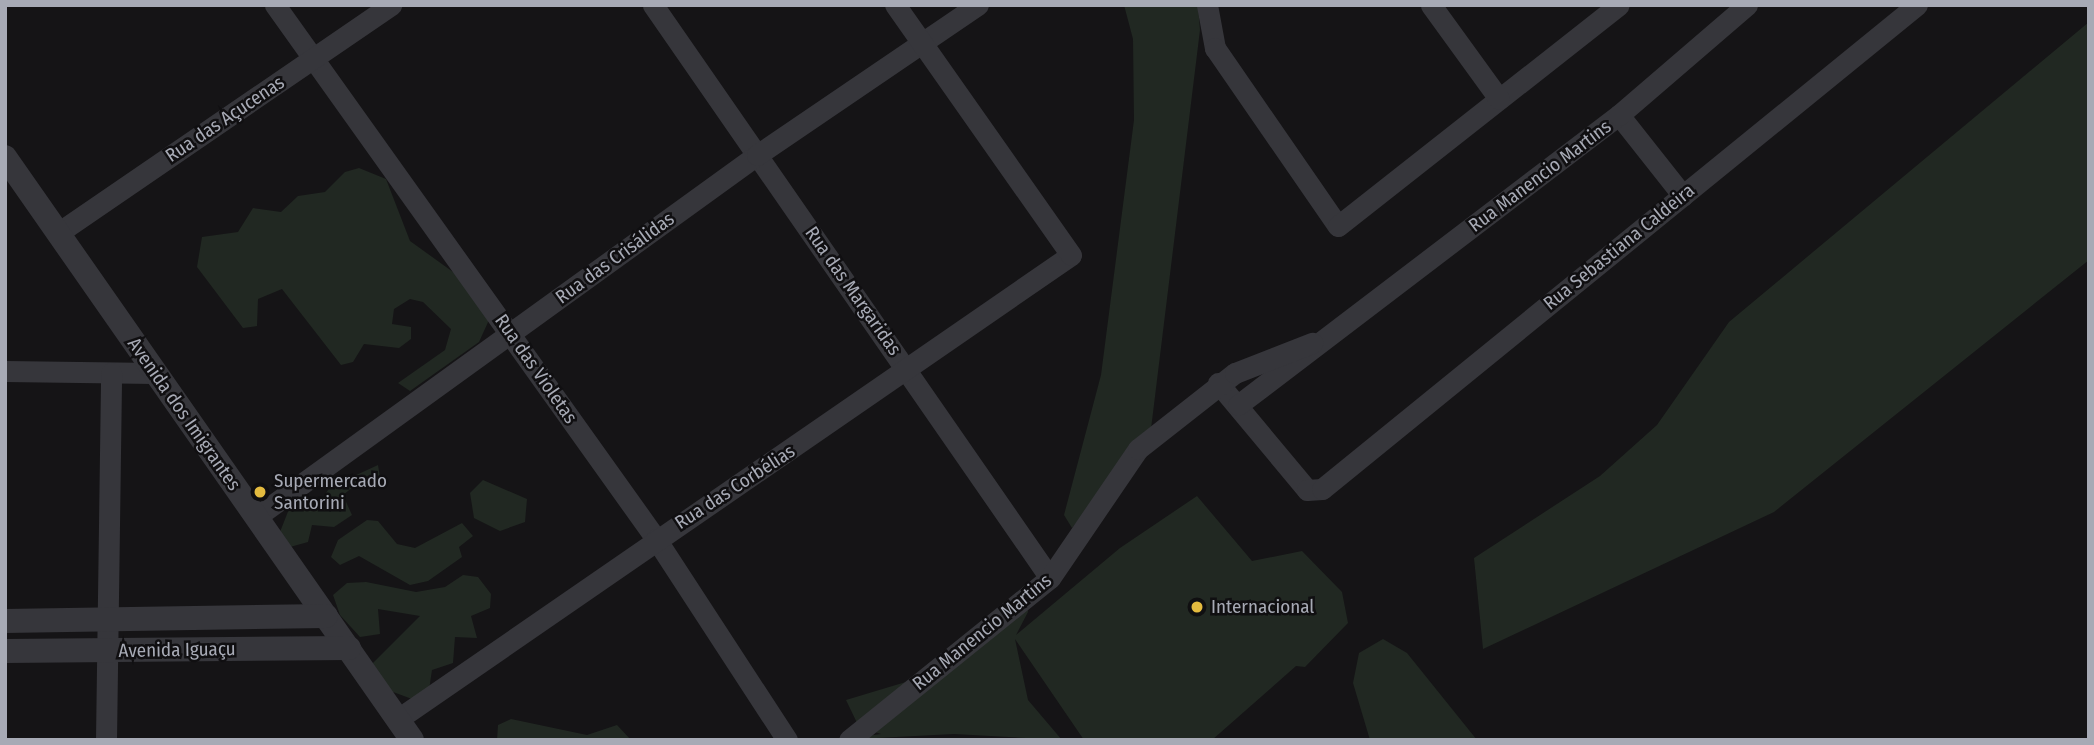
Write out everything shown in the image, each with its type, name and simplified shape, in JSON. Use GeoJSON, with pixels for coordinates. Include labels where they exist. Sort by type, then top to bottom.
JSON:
{"type":"FeatureCollection","features":[{"type":"Feature","properties":{"kind":"street","name":"Rua das Violetas"},"geometry":{"type":"LineString","coordinates":[[275,5],[511,332],[656,539],[787,740]]}},
{"type":"Feature","properties":{"kind":"street","name":"Rua das Açucenas"},"geometry":{"type":"LineString","coordinates":[[58,233],[391,5]]}},
{"type":"Feature","properties":{"kind":"street","name":"Rua das Margaridas"},"geometry":{"type":"LineString","coordinates":[[653,5],[1051,578]]}},
{"type":"Feature","properties":{"kind":"street"},"geometry":{"type":"LineString","coordinates":[[895,5],[922,43]]}},
{"type":"Feature","properties":{"kind":"street","name":"Rua das Crisálidas"},"geometry":{"type":"LineString","coordinates":[[256,517],[757,155],[978,5]]}},
{"type":"Feature","properties":{"kind":"street"},"geometry":{"type":"LineString","coordinates":[[1207,5],[1215,48],[1338,226],[1619,5]]}},
{"type":"Feature","properties":{"kind":"street"},"geometry":{"type":"LineString","coordinates":[[1431,5],[1499,99]]}},
{"type":"Feature","properties":{"kind":"street","name":"Rua Manencio Martins"},"geometry":{"type":"LineString","coordinates":[[1238,405],[1619,115],[1747,5]]}},
{"type":"Feature","properties":{"kind":"street","name":"Rua Sebastiana Caldeira"},"geometry":{"type":"LineString","coordinates":[[1238,405],[1307,490],[1322,489],[1917,5]]}},
{"type":"Feature","properties":{"kind":"street","name":"Rua das Corbélias"},"geometry":{"type":"LineString","coordinates":[[398,719],[656,539],[909,372],[1071,255],[922,43]]}},
{"type":"Feature","properties":{"kind":"street"},"geometry":{"type":"LineString","coordinates":[[1619,115],[1683,195]]}},
{"type":"Feature","properties":{"kind":"street","name":"Avenida dos Imigrantes"},"geometry":{"type":"LineString","coordinates":[[5,157],[412,740]]}},
{"type":"Feature","properties":{"kind":"street","name":"Rua Manencio Martins"},"geometry":{"type":"LineString","coordinates":[[849,740],[1051,578],[1138,449],[1219,383],[1260,360],[1326,339]]}},
{"type":"Feature","properties":{"kind":"street"},"geometry":{"type":"LineString","coordinates":[[5,371],[154,373]]}},
{"type":"Feature","properties":{"kind":"street"},"geometry":{"type":"LineString","coordinates":[[106,740],[111,373]]}},
{"type":"Feature","properties":{"kind":"street"},"geometry":{"type":"LineString","coordinates":[[1219,383],[1238,405]]}},
{"type":"Feature","properties":{"kind":"street","name":"Avenida Iguaçu"},"geometry":{"type":"LineString","coordinates":[[5,621],[327,616]]}},
{"type":"Feature","properties":{"kind":"street","name":"Avenida Iguaçu"},"geometry":{"type":"LineString","coordinates":[[5,651],[349,648]]}},
{"type":"Feature","properties":{"kind":"shaded area"},"geometry":{"type":"Polygon","coordinates":[[[1124,5],[1198,5],[1200,30],[1151,429],[1072,528],[1064,515],[1101,375],[1134,120],[1133,39],[1124,5]]]}},
{"type":"Feature","properties":{"kind":"shaded area"},"geometry":{"type":"Polygon","coordinates":[[[2089,22],[2089,260],[1774,512],[1483,649],[1474,558],[1600,476],[1657,425],[1729,322],[2089,22]]]}},
{"type":"Feature","properties":{"kind":"shaded area"},"geometry":{"type":"Polygon","coordinates":[[[359,168],[386,179],[410,241],[460,277],[489,320],[479,342],[410,391],[398,383],[445,350],[451,329],[423,302],[410,299],[394,309],[392,324],[411,327],[411,339],[399,348],[364,344],[353,362],[341,365],[282,289],[258,299],[257,326],[243,328],[197,267],[202,237],[238,232],[253,208],[281,212],[298,196],[325,192],[345,172],[359,168]]]}},
{"type":"Feature","properties":{"kind":"shaded area"},"geometry":{"type":"Polygon","coordinates":[[[378,465],[380,477],[363,479],[343,495],[352,515],[334,527],[312,525],[308,542],[290,547],[280,532],[289,509],[320,502],[330,487],[378,465]]]}},
{"type":"Feature","properties":{"kind":"shaded area"},"geometry":{"type":"Polygon","coordinates":[[[483,480],[527,499],[525,522],[500,531],[474,518],[470,493],[483,480]]]}},
{"type":"Feature","properties":{"kind":"shaded area","name":"Internacional"},"geometry":{"type":"Polygon","coordinates":[[[1197,496],[1252,561],[1302,551],[1342,592],[1348,623],[1305,667],[1296,666],[1212,740],[1084,740],[1015,639],[1028,700],[1062,740],[954,734],[838,740],[881,734],[859,727],[846,700],[929,675],[1025,585],[1028,612],[1016,635],[1120,548],[1197,496]]]}},
{"type":"Feature","properties":{"kind":"shaded area"},"geometry":{"type":"Polygon","coordinates":[[[367,520],[378,521],[397,544],[415,548],[462,523],[473,536],[459,547],[462,557],[428,581],[410,585],[359,556],[340,565],[331,557],[338,540],[367,520]]]}},
{"type":"Feature","properties":{"kind":"shaded area"},"geometry":{"type":"Polygon","coordinates":[[[463,575],[478,577],[491,594],[490,608],[471,616],[477,638],[455,637],[453,663],[432,670],[429,690],[412,699],[385,689],[372,664],[420,616],[378,609],[380,634],[360,637],[340,615],[333,595],[347,583],[366,582],[416,592],[445,587],[463,575]]]}},
{"type":"Feature","properties":{"kind":"shaded area"},"geometry":{"type":"Polygon","coordinates":[[[1383,639],[1407,653],[1477,740],[1370,740],[1353,683],[1359,653],[1383,639]]]}},
{"type":"Feature","properties":{"kind":"shaded area"},"geometry":{"type":"Polygon","coordinates":[[[511,719],[587,735],[617,725],[631,740],[497,740],[498,725],[511,719]]]}},
{"type":"Feature","properties":{"kind":"place","name":"Supermercado Santorini"},"geometry":{"type":"Point","coordinates":[260,492]}},
{"type":"Feature","properties":{"kind":"place","name":"Internacional"},"geometry":{"type":"Point","coordinates":[1197,607]}}]}
